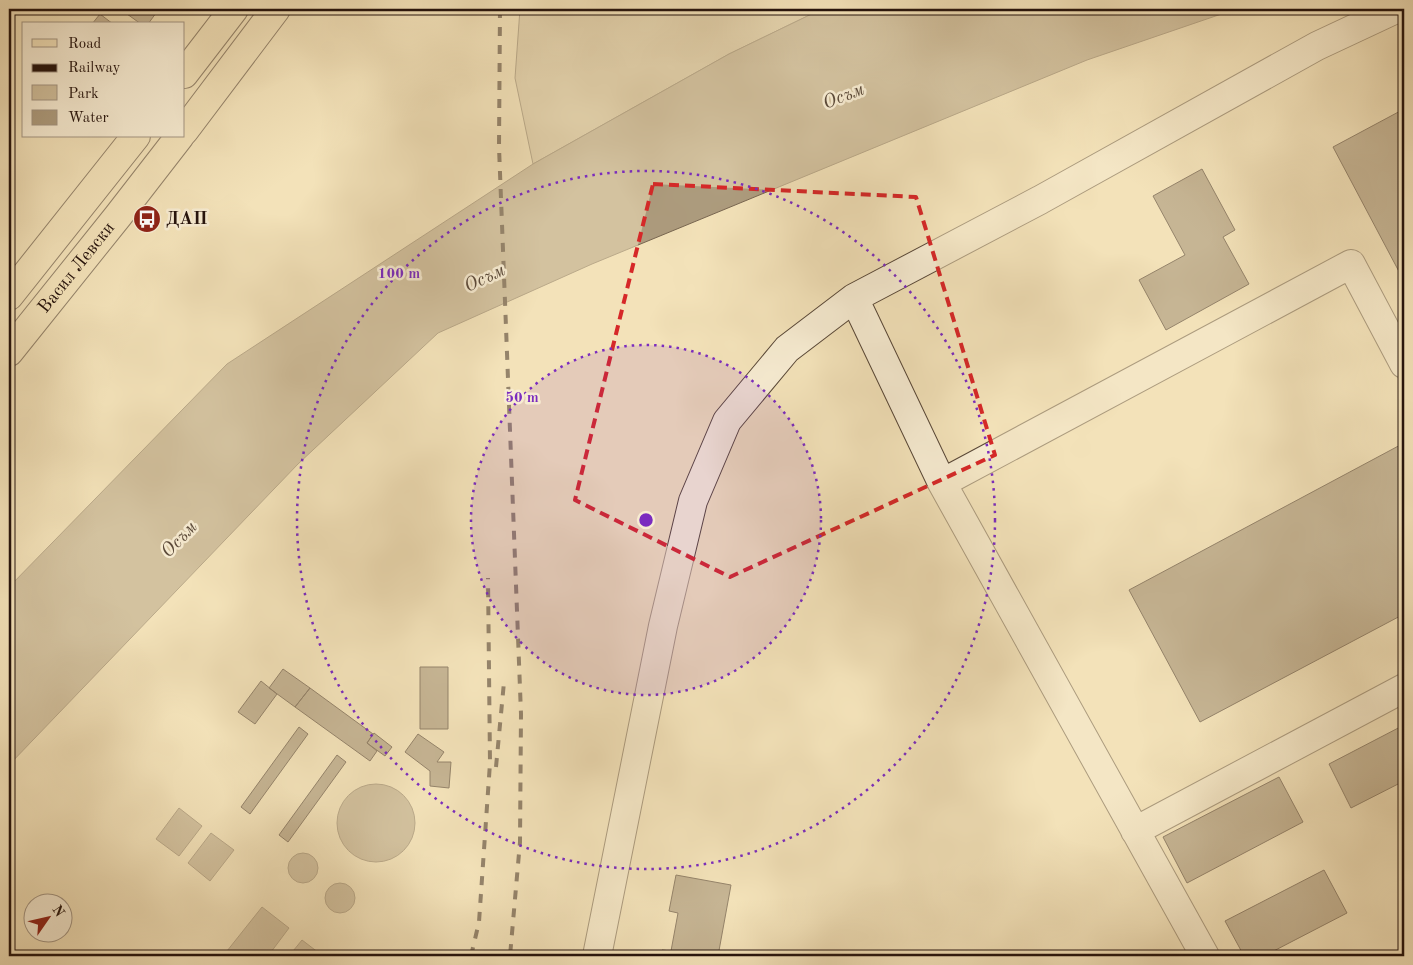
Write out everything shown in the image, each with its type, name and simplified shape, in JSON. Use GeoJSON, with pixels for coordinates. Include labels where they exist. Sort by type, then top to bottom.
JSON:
{"type":"FeatureCollection","features":[{"type":"Feature","properties":{"kind":"main road"},"geometry":{"type":"LineString","coordinates":[[185,73],[234,9]]}},
{"type":"Feature","properties":{"kind":"main road"},"geometry":{"type":"LineString","coordinates":[[185,130],[276,9]]}},
{"type":"Feature","properties":{"kind":"main road","name":"Васил Левски"},"geometry":{"type":"LineString","coordinates":[[9,296],[134,138]]}},
{"type":"Feature","properties":{"kind":"main road","name":"Васил Левски"},"geometry":{"type":"LineString","coordinates":[[9,352],[178,138]]}},
{"type":"Feature","properties":{"kind":"street"},"geometry":{"type":"LineString","coordinates":[[597,956],[663,626],[693,501],[727,421],[787,350],[854,298],[1040,200],[1317,46],[1396,9]]}},
{"type":"Feature","properties":{"kind":"street"},"geometry":{"type":"LineString","coordinates":[[942,483],[1351,264],[1404,364]]}},
{"type":"Feature","properties":{"kind":"street"},"geometry":{"type":"LineString","coordinates":[[854,298],[942,483],[1205,956]]}},
{"type":"Feature","properties":{"kind":"street"},"geometry":{"type":"LineString","coordinates":[[1135,831],[1404,688]]}},
{"type":"Feature","properties":{"kind":"highlighted area"},"geometry":{"type":"Polygon","coordinates":[[[653,184],[916,197],[995,455],[730,577],[575,500],[653,184]]]}},
{"type":"Feature","properties":{"kind":"green space"},"geometry":{"type":"Polygon","coordinates":[[[520,9],[822,9],[729,54],[533,164],[515,78],[520,9]]]}},
{"type":"Feature","properties":{"kind":"water","name":"Осъм"},"geometry":{"type":"Polygon","coordinates":[[[822,9],[1236,9],[1087,60],[592,264],[438,333],[298,464],[9,765],[9,587],[227,364],[533,164],[729,54],[822,9]]]}},
{"type":"Feature","properties":{"kind":"water"},"geometry":{"type":"Polygon","coordinates":[[[376,784],[391,787],[408,801],[412,808],[415,823],[412,838],[398,855],[391,859],[376,862],[361,859],[344,845],[340,838],[337,823],[340,808],[354,791],[361,787],[376,784]]]}},
{"type":"Feature","properties":{"kind":"water"},"geometry":{"type":"Polygon","coordinates":[[[179,808],[202,826],[179,856],[156,839],[179,808]]]}},
{"type":"Feature","properties":{"kind":"water"},"geometry":{"type":"Polygon","coordinates":[[[211,833],[234,850],[210,881],[188,863],[211,833]]]}},
{"type":"Feature","properties":{"kind":"water"},"geometry":{"type":"Polygon","coordinates":[[[303,853],[314,857],[318,868],[314,879],[303,883],[292,879],[288,868],[292,857],[303,853]]]}},
{"type":"Feature","properties":{"kind":"water"},"geometry":{"type":"Polygon","coordinates":[[[340,883],[351,887],[355,898],[351,909],[340,913],[329,909],[325,898],[329,887],[340,883]]]}},
{"type":"Feature","properties":{"kind":"water"},"geometry":{"type":"Polygon","coordinates":[[[262,907],[289,928],[268,956],[223,956],[262,907]]]}},
{"type":"Feature","properties":{"kind":"water"},"geometry":{"type":"Polygon","coordinates":[[[302,940],[323,956],[289,956],[302,940]]]}},
{"type":"Feature","properties":{"kind":"building"},"geometry":{"type":"Polygon","coordinates":[[[120,9],[159,9],[149,22],[138,22],[120,9]]]}},
{"type":"Feature","properties":{"kind":"building"},"geometry":{"type":"Polygon","coordinates":[[[100,14],[110,22],[94,22],[100,14]]]}},
{"type":"Feature","properties":{"kind":"building"},"geometry":{"type":"Polygon","coordinates":[[[1404,109],[1404,281],[1333,147],[1404,109]]]}},
{"type":"Feature","properties":{"kind":"building"},"geometry":{"type":"Polygon","coordinates":[[[1202,169],[1235,230],[1223,237],[1249,284],[1166,330],[1139,280],[1185,255],[1153,196],[1202,169]]]}},
{"type":"Feature","properties":{"kind":"building"},"geometry":{"type":"Polygon","coordinates":[[[1404,443],[1404,614],[1200,722],[1129,590],[1404,443]]]}},
{"type":"Feature","properties":{"kind":"building"},"geometry":{"type":"Polygon","coordinates":[[[420,667],[448,667],[448,729],[420,729],[420,667]]]}},
{"type":"Feature","properties":{"kind":"building"},"geometry":{"type":"Polygon","coordinates":[[[283,669],[310,688],[295,707],[269,688],[283,669]]]}},
{"type":"Feature","properties":{"kind":"building"},"geometry":{"type":"Polygon","coordinates":[[[261,681],[277,694],[255,724],[238,712],[261,681]]]}},
{"type":"Feature","properties":{"kind":"building"},"geometry":{"type":"Polygon","coordinates":[[[310,688],[373,734],[367,743],[377,751],[370,761],[295,707],[310,688]]]}},
{"type":"Feature","properties":{"kind":"building"},"geometry":{"type":"Polygon","coordinates":[[[1404,725],[1404,781],[1351,808],[1329,764],[1404,725]]]}},
{"type":"Feature","properties":{"kind":"building"},"geometry":{"type":"Polygon","coordinates":[[[299,727],[308,734],[250,814],[241,807],[299,727]]]}},
{"type":"Feature","properties":{"kind":"building"},"geometry":{"type":"Polygon","coordinates":[[[374,733],[392,747],[385,756],[367,743],[374,733]]]}},
{"type":"Feature","properties":{"kind":"building"},"geometry":{"type":"Polygon","coordinates":[[[418,734],[444,752],[437,762],[451,762],[449,788],[430,786],[430,771],[405,752],[418,734]]]}},
{"type":"Feature","properties":{"kind":"building"},"geometry":{"type":"Polygon","coordinates":[[[337,755],[346,762],[288,842],[279,835],[337,755]]]}},
{"type":"Feature","properties":{"kind":"building"},"geometry":{"type":"Polygon","coordinates":[[[1279,777],[1303,822],[1187,883],[1163,837],[1279,777]]]}},
{"type":"Feature","properties":{"kind":"building"},"geometry":{"type":"Polygon","coordinates":[[[1324,870],[1347,913],[1264,956],[1244,956],[1225,921],[1324,870]]]}},
{"type":"Feature","properties":{"kind":"building"},"geometry":{"type":"Polygon","coordinates":[[[676,875],[731,885],[718,956],[660,956],[662,950],[671,951],[678,913],[669,911],[676,875]]]}},
{"type":"Feature","properties":{"kind":"railway"},"geometry":{"type":"LineString","coordinates":[[500,9],[499,147],[521,714],[520,842],[510,956]]}},
{"type":"Feature","properties":{"kind":"railway"},"geometry":{"type":"LineString","coordinates":[[471,956],[479,922],[490,763],[488,578]]}},
{"type":"Feature","properties":{"kind":"railway"},"geometry":{"type":"LineString","coordinates":[[496,767],[504,682]]}},
{"type":"Feature","properties":{"kind":"place","name":"ДАП"},"geometry":{"type":"Point","coordinates":[147,219]}}]}
